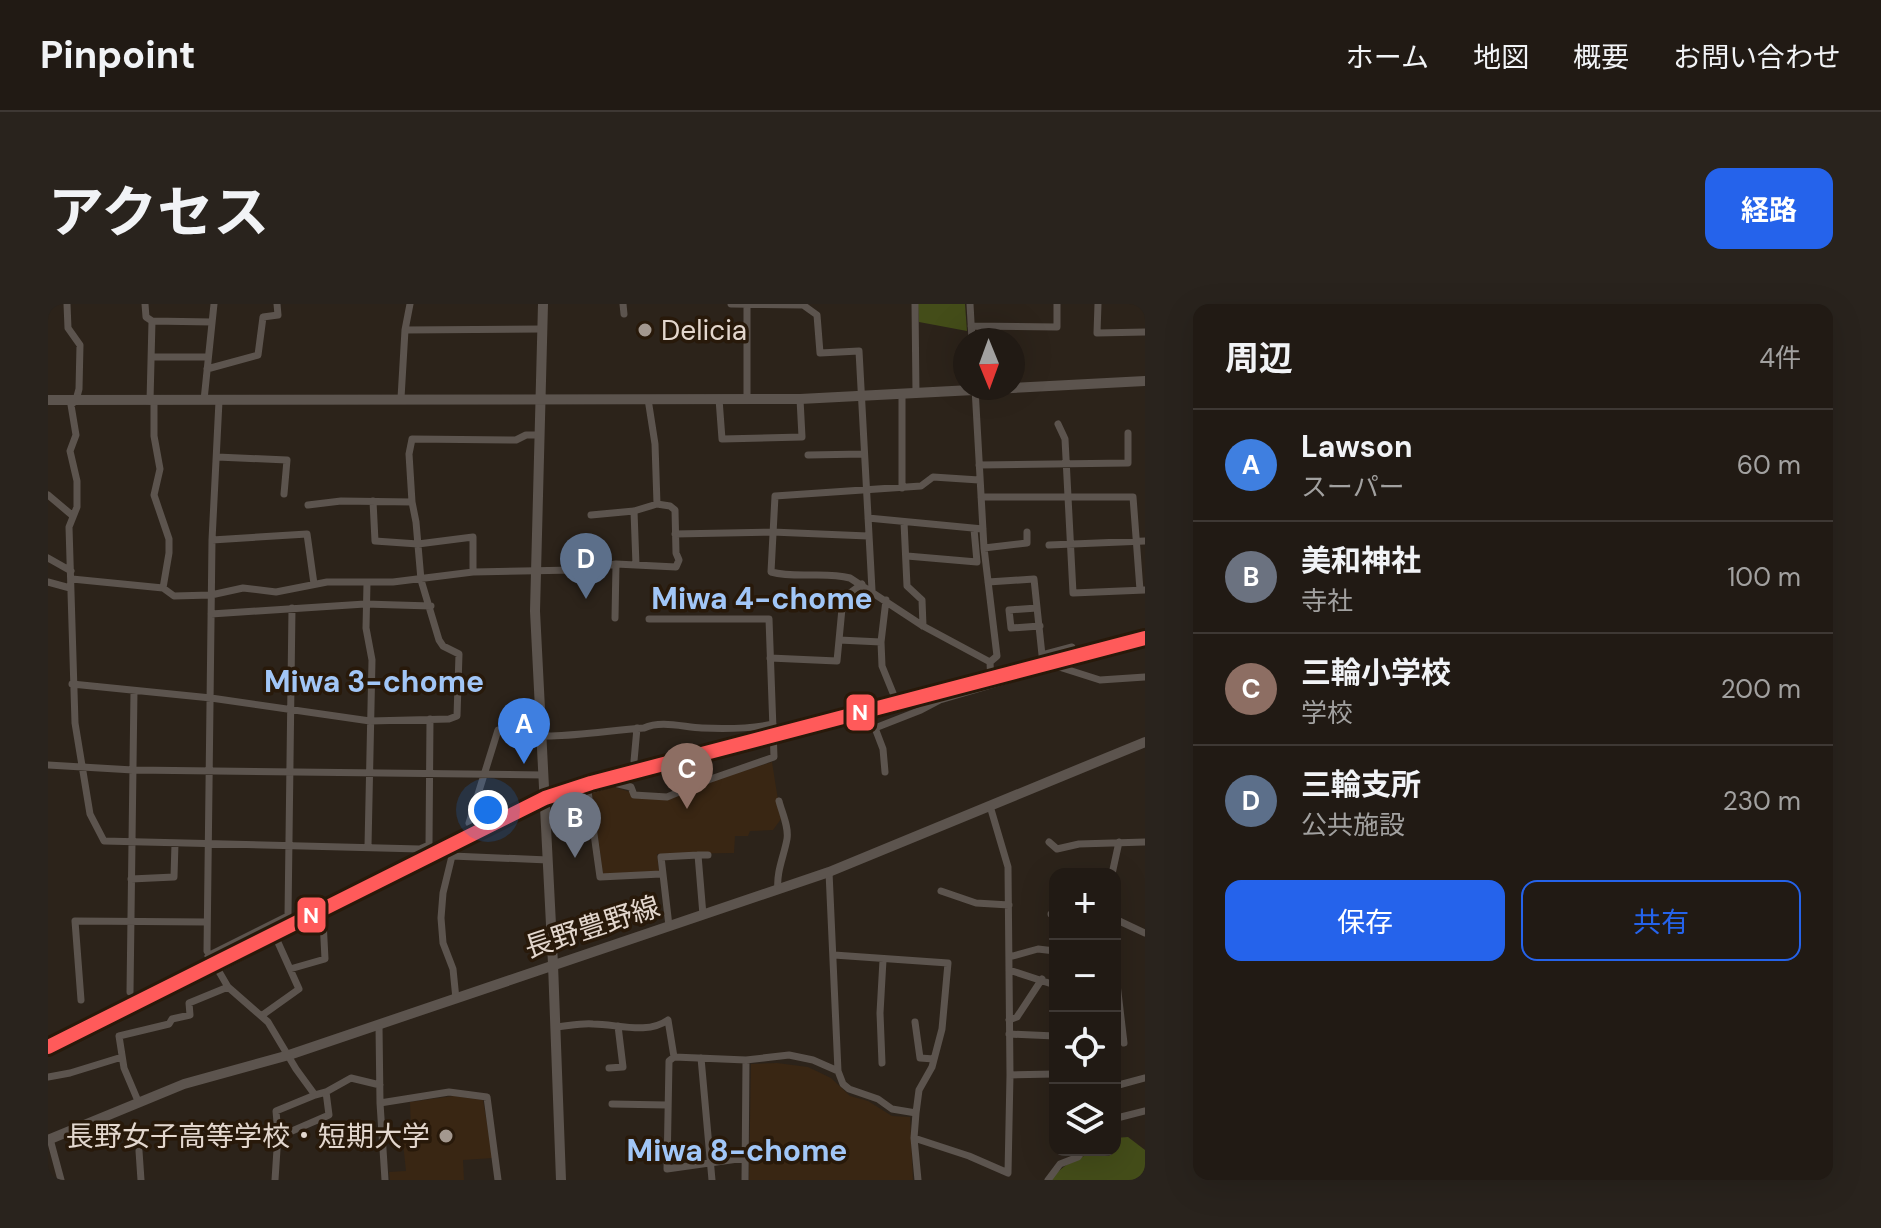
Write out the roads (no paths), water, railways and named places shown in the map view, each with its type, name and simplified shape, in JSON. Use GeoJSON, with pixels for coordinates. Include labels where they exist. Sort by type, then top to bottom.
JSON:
{"type":"FeatureCollection","features":[{"type":"Feature","properties":{"kind":"street"},"geometry":{"type":"LineString","coordinates":[[67,304],[68,328],[80,345],[79,389],[71,405],[76,435],[71,457],[77,481],[77,507],[69,527],[72,684],[90,814],[104,841],[420,849],[429,845],[430,719]]}},
{"type":"Feature","properties":{"kind":"street"},"geometry":{"type":"LineString","coordinates":[[145,304],[146,317],[152,321],[212,322]]}},
{"type":"Feature","properties":{"kind":"street"},"geometry":{"type":"LineString","coordinates":[[204,400],[214,304]]}},
{"type":"Feature","properties":{"kind":"street"},"geometry":{"type":"LineString","coordinates":[[207,369],[258,355],[263,317],[278,315],[277,304]]}},
{"type":"Feature","properties":{"kind":"street"},"geometry":{"type":"LineString","coordinates":[[401,398],[405,330],[410,304]]}},
{"type":"Feature","properties":{"kind":"street"},"geometry":{"type":"LineString","coordinates":[[543,304],[535,571],[561,1180]]}},
{"type":"Feature","properties":{"kind":"street"},"geometry":{"type":"LineString","coordinates":[[623,304],[624,314]]}},
{"type":"Feature","properties":{"kind":"street"},"geometry":{"type":"LineString","coordinates":[[731,304],[803,305],[817,315],[820,353],[859,351],[872,590]]}},
{"type":"Feature","properties":{"kind":"street"},"geometry":{"type":"LineString","coordinates":[[915,304],[916,394]]}},
{"type":"Feature","properties":{"kind":"street"},"geometry":{"type":"LineString","coordinates":[[970,304],[971,326],[1057,327],[1057,304]]}},
{"type":"Feature","properties":{"kind":"street"},"geometry":{"type":"LineString","coordinates":[[1098,304],[1097,333],[1145,332]]}},
{"type":"Feature","properties":{"kind":"street"},"geometry":{"type":"LineString","coordinates":[[747,305],[747,399]]}},
{"type":"Feature","properties":{"kind":"street"},"geometry":{"type":"LineString","coordinates":[[152,321],[152,401],[160,469],[154,495],[169,539],[163,588]]}},
{"type":"Feature","properties":{"kind":"street"},"geometry":{"type":"LineString","coordinates":[[405,330],[542,329]]}},
{"type":"Feature","properties":{"kind":"street"},"geometry":{"type":"LineString","coordinates":[[152,357],[208,357]]}},
{"type":"Feature","properties":{"kind":"street"},"geometry":{"type":"LineString","coordinates":[[1025,387],[1145,381]]}},
{"type":"Feature","properties":{"kind":"street"},"geometry":{"type":"LineString","coordinates":[[48,400],[800,399],[953,391]]}},
{"type":"Feature","properties":{"kind":"street"},"geometry":{"type":"LineString","coordinates":[[902,395],[902,488]]}},
{"type":"Feature","properties":{"kind":"street"},"geometry":{"type":"LineString","coordinates":[[648,399],[655,444],[657,504]]}},
{"type":"Feature","properties":{"kind":"street"},"geometry":{"type":"LineString","coordinates":[[719,399],[722,439],[802,437],[800,399]]}},
{"type":"Feature","properties":{"kind":"street"},"geometry":{"type":"LineString","coordinates":[[907,556],[977,562],[981,497],[976,400]]}},
{"type":"Feature","properties":{"kind":"street"},"geometry":{"type":"LineString","coordinates":[[219,401],[212,540],[208,956],[228,987],[268,1022],[315,1095]]}},
{"type":"Feature","properties":{"kind":"street"},"geometry":{"type":"LineString","coordinates":[[981,497],[1069,496],[1133,497],[1142,590],[1073,593],[1069,496],[1065,439],[1058,424]]}},
{"type":"Feature","properties":{"kind":"street"},"geometry":{"type":"LineString","coordinates":[[979,465],[1128,463],[1128,433]]}},
{"type":"Feature","properties":{"kind":"street"},"geometry":{"type":"LineString","coordinates":[[72,684],[211,698],[370,721],[457,716],[459,654],[443,646],[421,580],[412,502],[409,454],[412,439],[516,440],[526,435],[540,435]]}},
{"type":"Feature","properties":{"kind":"street"},"geometry":{"type":"LineString","coordinates":[[808,455],[864,454]]}},
{"type":"Feature","properties":{"kind":"street"},"geometry":{"type":"LineString","coordinates":[[217,457],[287,460],[284,494]]}},
{"type":"Feature","properties":{"kind":"street"},"geometry":{"type":"LineString","coordinates":[[979,480],[933,477],[921,486],[775,496],[771,572],[788,577],[833,574],[862,584],[923,626],[990,662]]}},
{"type":"Feature","properties":{"kind":"street"},"geometry":{"type":"LineString","coordinates":[[48,495],[73,516]]}},
{"type":"Feature","properties":{"kind":"street"},"geometry":{"type":"LineString","coordinates":[[373,501],[375,541],[418,544],[473,537],[473,572]]}},
{"type":"Feature","properties":{"kind":"street"},"geometry":{"type":"LineString","coordinates":[[308,505],[412,502]]}},
{"type":"Feature","properties":{"kind":"street"},"geometry":{"type":"LineString","coordinates":[[48,582],[71,579],[163,588],[174,596],[211,595],[243,588],[276,592],[314,584],[421,580],[473,572],[575,570],[616,564],[676,567],[679,560],[676,553],[675,510],[670,506],[657,504],[634,511],[591,515]]}},
{"type":"Feature","properties":{"kind":"street"},"geometry":{"type":"LineString","coordinates":[[634,511],[636,565]]}},
{"type":"Feature","properties":{"kind":"street"},"geometry":{"type":"LineString","coordinates":[[868,518],[978,529]]}},
{"type":"Feature","properties":{"kind":"street"},"geometry":{"type":"LineString","coordinates":[[904,522],[907,586],[922,600],[923,626]]}},
{"type":"Feature","properties":{"kind":"street"},"geometry":{"type":"LineString","coordinates":[[978,529],[984,548],[997,656],[990,662]]}},
{"type":"Feature","properties":{"kind":"street"},"geometry":{"type":"LineString","coordinates":[[675,534],[772,532],[868,536]]}},
{"type":"Feature","properties":{"kind":"street"},"geometry":{"type":"LineString","coordinates":[[984,548],[1027,543],[1027,532]]}},
{"type":"Feature","properties":{"kind":"street"},"geometry":{"type":"LineString","coordinates":[[212,540],[307,534],[314,584]]}},
{"type":"Feature","properties":{"kind":"street"},"geometry":{"type":"LineString","coordinates":[[1049,545],[1145,541]]}},
{"type":"Feature","properties":{"kind":"street"},"geometry":{"type":"LineString","coordinates":[[48,558],[71,579]]}},
{"type":"Feature","properties":{"kind":"street"},"geometry":{"type":"LineString","coordinates":[[615,618],[616,564]]}},
{"type":"Feature","properties":{"kind":"street"},"geometry":{"type":"LineString","coordinates":[[988,582],[1034,579],[1042,655],[1072,647]]}},
{"type":"Feature","properties":{"kind":"street"},"geometry":{"type":"LineString","coordinates":[[367,583],[366,628],[372,660],[368,846]]}},
{"type":"Feature","properties":{"kind":"street"},"geometry":{"type":"LineString","coordinates":[[770,658],[837,661],[843,598],[862,584]]}},
{"type":"Feature","properties":{"kind":"street"},"geometry":{"type":"LineString","coordinates":[[886,600],[881,642],[882,666],[893,693]]}},
{"type":"Feature","properties":{"kind":"street"},"geometry":{"type":"LineString","coordinates":[[211,614],[365,604],[431,606]]}},
{"type":"Feature","properties":{"kind":"street"},"geometry":{"type":"LineString","coordinates":[[208,956],[288,916],[292,608]]}},
{"type":"Feature","properties":{"kind":"street"},"geometry":{"type":"LineString","coordinates":[[1037,608],[1009,610],[1011,628],[1040,626]]}},
{"type":"Feature","properties":{"kind":"street"},"geometry":{"type":"LineString","coordinates":[[545,804],[614,783],[631,787],[634,795],[667,797],[774,757],[769,619],[649,619]]}},
{"type":"Feature","properties":{"kind":"street"},"geometry":{"type":"LineString","coordinates":[[994,625],[1011,625]]}},
{"type":"Feature","properties":{"kind":"street"},"geometry":{"type":"LineString","coordinates":[[839,640],[881,642]]}},
{"type":"Feature","properties":{"kind":"street"},"geometry":{"type":"LineString","coordinates":[[990,662],[991,684]]}},
{"type":"Feature","properties":{"kind":"street"},"geometry":{"type":"LineString","coordinates":[[885,772],[883,749],[875,728],[940,700],[1056,666],[1100,680],[1145,677]]}},
{"type":"Feature","properties":{"kind":"street"},"geometry":{"type":"LineString","coordinates":[[130,992],[134,691]]}},
{"type":"Feature","properties":{"kind":"street"},"geometry":{"type":"LineString","coordinates":[[469,823],[498,730],[542,738],[653,724],[700,728],[773,724]]}},
{"type":"Feature","properties":{"kind":"street"},"geometry":{"type":"LineString","coordinates":[[634,761],[637,728]]}},
{"type":"Feature","properties":{"kind":"street","name":"長野豊野線"},"geometry":{"type":"LineString","coordinates":[[49,1139],[184,1084],[379,1026],[829,872],[1145,742]]}},
{"type":"Feature","properties":{"kind":"street"},"geometry":{"type":"LineString","coordinates":[[706,758],[708,780]]}},
{"type":"Feature","properties":{"kind":"street"},"geometry":{"type":"LineString","coordinates":[[48,765],[133,770],[544,775]]}},
{"type":"Feature","properties":{"kind":"street"},"geometry":{"type":"LineString","coordinates":[[588,791],[600,877],[661,874]]}},
{"type":"Feature","properties":{"kind":"street"},"geometry":{"type":"LineString","coordinates":[[778,890],[777,878],[787,839],[779,801]]}},
{"type":"Feature","properties":{"kind":"street"},"geometry":{"type":"LineString","coordinates":[[990,806],[1007,858],[1008,1173]]}},
{"type":"Feature","properties":{"kind":"street"},"geometry":{"type":"LineString","coordinates":[[1049,842],[1057,849],[1079,844],[1145,842]]}},
{"type":"Feature","properties":{"kind":"street"},"geometry":{"type":"LineString","coordinates":[[1113,868],[1119,842]]}},
{"type":"Feature","properties":{"kind":"street"},"geometry":{"type":"LineString","coordinates":[[131,879],[174,877],[175,843]]}},
{"type":"Feature","properties":{"kind":"street"},"geometry":{"type":"LineString","coordinates":[[698,855],[703,915]]}},
{"type":"Feature","properties":{"kind":"street"},"geometry":{"type":"LineString","coordinates":[[669,926],[661,857],[708,855]]}},
{"type":"Feature","properties":{"kind":"street"},"geometry":{"type":"LineString","coordinates":[[456,999],[453,969],[443,943],[441,918],[452,856],[548,860]]}},
{"type":"Feature","properties":{"kind":"street"},"geometry":{"type":"LineString","coordinates":[[829,872],[838,1071],[843,1084],[849,1089],[878,1099],[892,1109],[916,1113]]}},
{"type":"Feature","properties":{"kind":"street"},"geometry":{"type":"LineString","coordinates":[[941,891],[976,903],[1009,905]]}},
{"type":"Feature","properties":{"kind":"street"},"geometry":{"type":"LineString","coordinates":[[216,970],[320,916],[323,920],[325,959],[290,969]]}},
{"type":"Feature","properties":{"kind":"street"},"geometry":{"type":"LineString","coordinates":[[81,1000],[75,921],[207,922]]}},
{"type":"Feature","properties":{"kind":"street"},"geometry":{"type":"LineString","coordinates":[[1121,922],[1145,933]]}},
{"type":"Feature","properties":{"kind":"street"},"geometry":{"type":"LineString","coordinates":[[261,1016],[299,989],[276,938]]}},
{"type":"Feature","properties":{"kind":"street"},"geometry":{"type":"LineString","coordinates":[[1009,957],[1038,949],[1049,950]]}},
{"type":"Feature","properties":{"kind":"street"},"geometry":{"type":"LineString","coordinates":[[834,955],[948,963],[942,1029],[934,1059],[919,1090],[914,1138],[918,1180]]}},
{"type":"Feature","properties":{"kind":"street"},"geometry":{"type":"LineString","coordinates":[[882,1063],[880,1013],[883,960]]}},
{"type":"Feature","properties":{"kind":"street"},"geometry":{"type":"LineString","coordinates":[[1009,970],[1049,982]]}},
{"type":"Feature","properties":{"kind":"street"},"geometry":{"type":"LineString","coordinates":[[1009,1020],[1017,1017],[1042,979]]}},
{"type":"Feature","properties":{"kind":"street"},"geometry":{"type":"LineString","coordinates":[[138,1101],[124,1068],[119,1036],[169,1024],[172,1019],[190,1015],[189,1003],[228,987]]}},
{"type":"Feature","properties":{"kind":"street"},"geometry":{"type":"LineString","coordinates":[[1120,1012],[1124,1043]]}},
{"type":"Feature","properties":{"kind":"street"},"geometry":{"type":"LineString","coordinates":[[555,1027],[592,1023],[640,1028],[664,1024],[668,1020],[674,1057]]}},
{"type":"Feature","properties":{"kind":"street"},"geometry":{"type":"LineString","coordinates":[[915,1022],[920,1058],[934,1059]]}},
{"type":"Feature","properties":{"kind":"street"},"geometry":{"type":"LineString","coordinates":[[379,1026],[385,1180]]}},
{"type":"Feature","properties":{"kind":"street"},"geometry":{"type":"LineString","coordinates":[[609,1068],[623,1067],[618,1026]]}},
{"type":"Feature","properties":{"kind":"street"},"geometry":{"type":"LineString","coordinates":[[1009,1034],[1049,1036]]}},
{"type":"Feature","properties":{"kind":"street"},"geometry":{"type":"LineString","coordinates":[[745,1158],[667,1169],[669,1061],[674,1057],[746,1060],[789,1055],[813,1060],[838,1071]]}},
{"type":"Feature","properties":{"kind":"street"},"geometry":{"type":"LineString","coordinates":[[48,1077],[122,1057]]}},
{"type":"Feature","properties":{"kind":"street"},"geometry":{"type":"LineString","coordinates":[[701,1058],[712,1180]]}},
{"type":"Feature","properties":{"kind":"street"},"geometry":{"type":"LineString","coordinates":[[745,1180],[746,1060]]}},
{"type":"Feature","properties":{"kind":"street"},"geometry":{"type":"LineString","coordinates":[[1010,1075],[1049,1074]]}},
{"type":"Feature","properties":{"kind":"street"},"geometry":{"type":"LineString","coordinates":[[275,1180],[276,1111],[326,1092],[351,1078],[380,1085]]}},
{"type":"Feature","properties":{"kind":"street"},"geometry":{"type":"LineString","coordinates":[[1121,1084],[1145,1078]]}},
{"type":"Feature","properties":{"kind":"street"},"geometry":{"type":"LineString","coordinates":[[278,1134],[329,1115],[326,1092]]}},
{"type":"Feature","properties":{"kind":"street"},"geometry":{"type":"LineString","coordinates":[[380,1103],[449,1092],[487,1097],[498,1180]]}},
{"type":"Feature","properties":{"kind":"street"},"geometry":{"type":"LineString","coordinates":[[612,1104],[667,1105]]}},
{"type":"Feature","properties":{"kind":"street"},"geometry":{"type":"LineString","coordinates":[[1121,1117],[1145,1111]]}},
{"type":"Feature","properties":{"kind":"street"},"geometry":{"type":"LineString","coordinates":[[914,1138],[969,1156],[1018,1180]]}},
{"type":"Feature","properties":{"kind":"street"},"geometry":{"type":"LineString","coordinates":[[49,1139],[61,1180]]}},
{"type":"Feature","properties":{"kind":"street"},"geometry":{"type":"LineString","coordinates":[[139,1151],[141,1180]]}},
{"type":"Feature","properties":{"kind":"street"},"geometry":{"type":"LineString","coordinates":[[1048,1180],[1060,1164],[1079,1156]]}},
{"type":"Feature","properties":{"kind":"place","name":"Delicia"},"geometry":{"type":"Point","coordinates":[645,330]}},
{"type":"Feature","properties":{"kind":"place","name":"三輪支所"},"geometry":{"type":"Point","coordinates":[586,599]}},
{"type":"Feature","properties":{"kind":"place","name":"Lawson"},"geometry":{"type":"Point","coordinates":[524,764]}},
{"type":"Feature","properties":{"kind":"place","name":"三輪小学校"},"geometry":{"type":"Point","coordinates":[687,809]}},
{"type":"Feature","properties":{"kind":"place","name":"美和神社"},"geometry":{"type":"Point","coordinates":[575,858]}},
{"type":"Feature","properties":{"kind":"place","name":"長野女子高等学校・短期大学"},"geometry":{"type":"Point","coordinates":[446,1136]}},
{"type":"Feature","properties":{"kind":"district","name":"Miwa 4-chome"},"geometry":{"type":"Point","coordinates":[762,598]}},
{"type":"Feature","properties":{"kind":"district","name":"Miwa 3-chome"},"geometry":{"type":"Point","coordinates":[374,681]}},
{"type":"Feature","properties":{"kind":"district","name":"Miwa 8-chome"},"geometry":{"type":"Point","coordinates":[737,1150]}}]}
